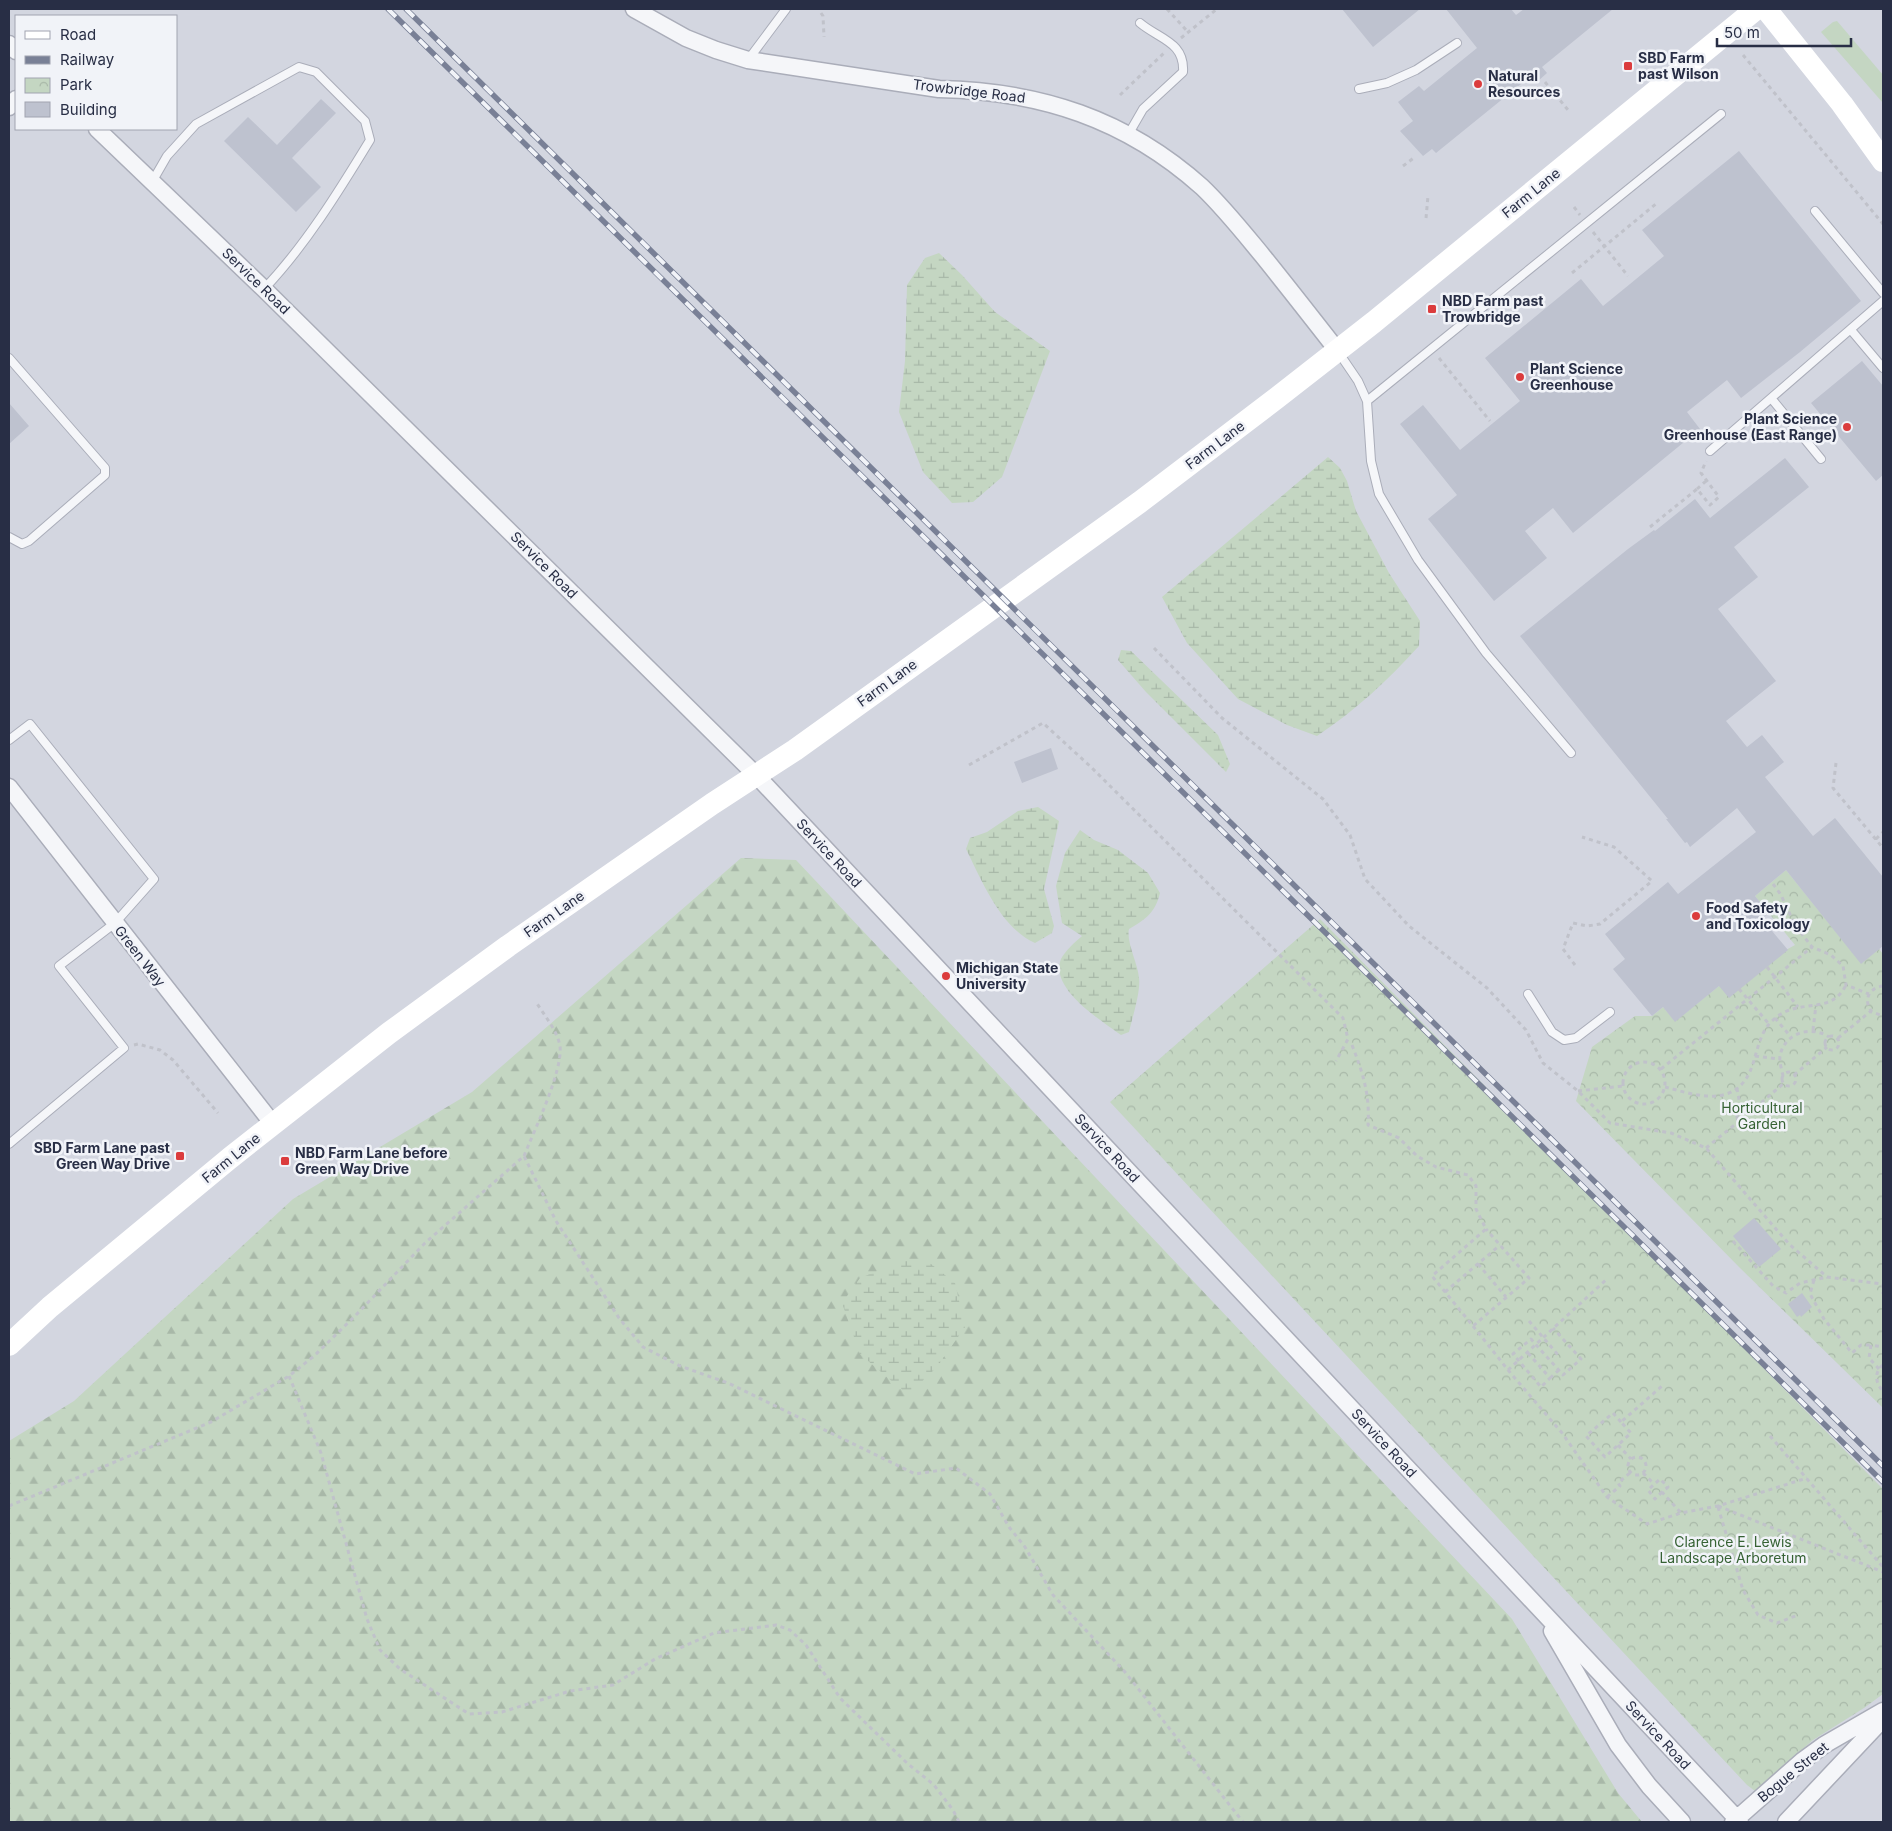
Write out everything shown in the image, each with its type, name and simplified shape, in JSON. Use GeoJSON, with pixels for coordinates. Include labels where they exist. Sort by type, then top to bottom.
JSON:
{"type":"FeatureCollection","features":[{"type":"Feature","properties":{"kind":"street","name":"Trowbridge Road"},"geometry":{"type":"LineString","coordinates":[[634,9],[686,38],[748,60],[939,89],[987,91],[1034,99],[1086,115],[1128,135],[1179,168],[1224,210],[1337,350]]}},
{"type":"Feature","properties":{"kind":"street","name":"Farm Lane"},"geometry":{"type":"LineString","coordinates":[[9,1344],[58,1301],[273,1124],[390,1033],[508,946],[795,750],[1140,502],[1278,397],[1374,322],[1756,9]]}},
{"type":"Feature","properties":{"kind":"street"},"geometry":{"type":"LineString","coordinates":[[1766,9],[1842,104],[1883,161]]}},
{"type":"Feature","properties":{"kind":"street"},"geometry":{"type":"LineString","coordinates":[[1842,104],[1883,142]]}},
{"type":"Feature","properties":{"kind":"street","name":"Service Road"},"geometry":{"type":"LineString","coordinates":[[98,130],[264,289],[756,775],[1737,1821]]}},
{"type":"Feature","properties":{"kind":"street","name":"Green Way"},"geometry":{"type":"LineString","coordinates":[[9,787],[273,1124]]}},
{"type":"Feature","properties":{"kind":"street","name":"Service Road"},"geometry":{"type":"LineString","coordinates":[[1535,1604],[1618,1745],[1649,1786],[1682,1822]]}},
{"type":"Feature","properties":{"kind":"street","name":"Bogue Street"},"geometry":{"type":"LineString","coordinates":[[1737,1821],[1802,1761],[1824,1745],[1883,1711]]}},
{"type":"Feature","properties":{"kind":"street","name":"Bogue Street"},"geometry":{"type":"LineString","coordinates":[[1786,1822],[1883,1719]]}},
{"type":"Feature","properties":{"kind":"lane"},"geometry":{"type":"LineString","coordinates":[[748,60],[786,9]]}},
{"type":"Feature","properties":{"kind":"lane"},"geometry":{"type":"LineString","coordinates":[[1128,135],[1143,109],[1183,72],[1182,58],[1173,44],[1140,23]]}},
{"type":"Feature","properties":{"kind":"lane"},"geometry":{"type":"LineString","coordinates":[[1359,89],[1387,83],[1416,70],[1457,43]]}},
{"type":"Feature","properties":{"kind":"lane"},"geometry":{"type":"LineString","coordinates":[[152,182],[167,156],[196,124],[299,67],[316,72],[365,121],[370,140],[346,180],[283,269],[264,289]]}},
{"type":"Feature","properties":{"kind":"lane"},"geometry":{"type":"LineString","coordinates":[[1367,401],[1721,114]]}},
{"type":"Feature","properties":{"kind":"lane"},"geometry":{"type":"LineString","coordinates":[[1815,211],[1883,293]]}},
{"type":"Feature","properties":{"kind":"lane"},"geometry":{"type":"LineString","coordinates":[[1710,451],[1851,330],[1883,300]]}},
{"type":"Feature","properties":{"kind":"lane"},"geometry":{"type":"LineString","coordinates":[[1851,330],[1883,368]]}},
{"type":"Feature","properties":{"kind":"lane"},"geometry":{"type":"LineString","coordinates":[[1337,350],[1358,381],[1367,401],[1371,460],[1379,494],[1418,560],[1486,653],[1571,753]]}},
{"type":"Feature","properties":{"kind":"lane"},"geometry":{"type":"LineString","coordinates":[[9,358],[105,468],[105,475],[29,541],[22,544],[9,537]]}},
{"type":"Feature","properties":{"kind":"lane"},"geometry":{"type":"LineString","coordinates":[[1771,398],[1821,459]]}},
{"type":"Feature","properties":{"kind":"lane"},"geometry":{"type":"LineString","coordinates":[[9,740],[30,724],[154,879],[114,923],[59,966],[124,1048],[9,1144]]}},
{"type":"Feature","properties":{"kind":"lane"},"geometry":{"type":"LineString","coordinates":[[1528,994],[1552,1032],[1564,1040],[1576,1038],[1610,1012]]}},
{"type":"Feature","properties":{"kind":"path"},"geometry":{"type":"LineString","coordinates":[[1167,9],[1188,32]]}},
{"type":"Feature","properties":{"kind":"path"},"geometry":{"type":"LineString","coordinates":[[821,13],[823,16],[824,36]]}},
{"type":"Feature","properties":{"kind":"path"},"geometry":{"type":"LineString","coordinates":[[1743,55],[1883,224]]}},
{"type":"Feature","properties":{"kind":"path"},"geometry":{"type":"LineString","coordinates":[[1545,82],[1568,110]]}},
{"type":"Feature","properties":{"kind":"path"},"geometry":{"type":"LineString","coordinates":[[1404,166],[1415,157]]}},
{"type":"Feature","properties":{"kind":"path"},"geometry":{"type":"LineString","coordinates":[[1426,218],[1428,196]]}},
{"type":"Feature","properties":{"kind":"path"},"geometry":{"type":"LineString","coordinates":[[1572,273],[1657,203]]}},
{"type":"Feature","properties":{"kind":"path"},"geometry":{"type":"LineString","coordinates":[[1574,207],[1628,276]]}},
{"type":"Feature","properties":{"kind":"path"},"geometry":{"type":"LineString","coordinates":[[1432,350],[1490,420]]}},
{"type":"Feature","properties":{"kind":"path"},"geometry":{"type":"LineString","coordinates":[[1697,489],[1710,504],[1719,497],[1701,473],[1710,451]]}},
{"type":"Feature","properties":{"kind":"path"},"geometry":{"type":"LineString","coordinates":[[1650,528],[1706,481]]}},
{"type":"Feature","properties":{"kind":"path"},"geometry":{"type":"LineString","coordinates":[[1154,648],[1222,718],[1323,799],[1350,835],[1365,879],[1409,926],[1487,988],[1526,1030],[1544,1063],[1578,1091],[1610,1123],[1671,1132],[1706,1148],[1789,1244],[1827,1277]]}},
{"type":"Feature","properties":{"kind":"path"},"geometry":{"type":"LineString","coordinates":[[969,765],[1043,722],[1091,767],[1343,1018],[1348,1039],[1336,1061]]}},
{"type":"Feature","properties":{"kind":"path"},"geometry":{"type":"LineString","coordinates":[[1836,763],[1833,788],[1883,848]]}},
{"type":"Feature","properties":{"kind":"path"},"geometry":{"type":"LineString","coordinates":[[1876,839],[1883,832]]}},
{"type":"Feature","properties":{"kind":"path"},"geometry":{"type":"LineString","coordinates":[[1575,965],[1563,949],[1573,924],[1587,926],[1600,924],[1652,880],[1614,847],[1582,837]]}},
{"type":"Feature","properties":{"kind":"path"},"geometry":{"type":"LineString","coordinates":[[1665,1087],[1713,1096],[1729,1093],[1737,1088],[1748,1076],[1760,1039],[1775,1018],[1798,1006],[1831,1002],[1838,997],[1846,985],[1843,966],[1831,955],[1812,947],[1795,925],[1781,895],[1773,884]]}},
{"type":"Feature","properties":{"kind":"path"},"geometry":{"type":"LineString","coordinates":[[1661,1069],[1812,947]]}},
{"type":"Feature","properties":{"kind":"path"},"geometry":{"type":"LineString","coordinates":[[1767,967],[1798,1006]]}},
{"type":"Feature","properties":{"kind":"path"},"geometry":{"type":"LineString","coordinates":[[1846,985],[1869,994]]}},
{"type":"Feature","properties":{"kind":"path"},"geometry":{"type":"LineString","coordinates":[[1883,986],[1875,988],[1869,994],[1867,1002],[1870,1011],[1877,1016],[1883,1016]]}},
{"type":"Feature","properties":{"kind":"path"},"geometry":{"type":"LineString","coordinates":[[1739,990],[1769,1024]]}},
{"type":"Feature","properties":{"kind":"path"},"geometry":{"type":"LineString","coordinates":[[9,1506],[211,1422],[289,1376],[314,1356],[354,1317],[425,1243],[524,1156],[558,1070],[560,1046],[553,1027],[536,1002]]}},
{"type":"Feature","properties":{"kind":"path"},"geometry":{"type":"LineString","coordinates":[[1813,1030],[1816,1005]]}},
{"type":"Feature","properties":{"kind":"path"},"geometry":{"type":"LineString","coordinates":[[1838,1038],[1870,1011]]}},
{"type":"Feature","properties":{"kind":"path"},"geometry":{"type":"LineString","coordinates":[[1775,1018],[1792,1037]]}},
{"type":"Feature","properties":{"kind":"path"},"geometry":{"type":"LineString","coordinates":[[1784,1084],[1779,1058],[1781,1050],[1792,1037],[1798,1033],[1813,1030],[1829,1037],[1834,1036],[1838,1038]]}},
{"type":"Feature","properties":{"kind":"path"},"geometry":{"type":"LineString","coordinates":[[1827,1047],[1826,1041],[1829,1037]]}},
{"type":"Feature","properties":{"kind":"path"},"geometry":{"type":"LineString","coordinates":[[1827,1047],[1831,1049],[1836,1048],[1839,1045],[1838,1038]]}},
{"type":"Feature","properties":{"kind":"path"},"geometry":{"type":"LineString","coordinates":[[124,1048],[138,1044],[160,1050],[173,1060],[218,1113]]}},
{"type":"Feature","properties":{"kind":"path"},"geometry":{"type":"LineString","coordinates":[[1352,1045],[1362,1070],[1369,1104],[1368,1125],[1399,1138],[1417,1156],[1436,1167],[1468,1175],[1476,1186],[1476,1209],[1486,1229],[1528,1278],[1473,1326]]}},
{"type":"Feature","properties":{"kind":"path"},"geometry":{"type":"LineString","coordinates":[[1794,1076],[1827,1047]]}},
{"type":"Feature","properties":{"kind":"path"},"geometry":{"type":"LineString","coordinates":[[1755,1056],[1779,1058]]}},
{"type":"Feature","properties":{"kind":"path"},"geometry":{"type":"LineString","coordinates":[[1647,1062],[1661,1069],[1665,1076],[1665,1087],[1661,1096],[1656,1100],[1643,1104],[1630,1098],[1623,1086],[1626,1072],[1635,1064],[1647,1062]]}},
{"type":"Feature","properties":{"kind":"path"},"geometry":{"type":"LineString","coordinates":[[1783,1076],[1789,1072],[1796,1080],[1794,1084],[1789,1086],[1784,1084]]}},
{"type":"Feature","properties":{"kind":"path"},"geometry":{"type":"LineString","coordinates":[[1749,1113],[1784,1084]]}},
{"type":"Feature","properties":{"kind":"path"},"geometry":{"type":"LineString","coordinates":[[1578,1091],[1623,1086]]}},
{"type":"Feature","properties":{"kind":"path"},"geometry":{"type":"LineString","coordinates":[[1737,1088],[1741,1111]]}},
{"type":"Feature","properties":{"kind":"path"},"geometry":{"type":"LineString","coordinates":[[1741,1111],[1749,1113]]}},
{"type":"Feature","properties":{"kind":"path"},"geometry":{"type":"LineString","coordinates":[[1738,1122],[1737,1114],[1741,1111]]}},
{"type":"Feature","properties":{"kind":"path"},"geometry":{"type":"LineString","coordinates":[[1738,1122],[1744,1124],[1748,1122],[1750,1118],[1749,1113]]}},
{"type":"Feature","properties":{"kind":"path"},"geometry":{"type":"LineString","coordinates":[[1706,1148],[1738,1122]]}},
{"type":"Feature","properties":{"kind":"path"},"geometry":{"type":"LineString","coordinates":[[524,1156],[556,1221],[619,1318],[643,1347],[680,1366],[728,1383],[915,1474],[956,1468],[990,1494],[1009,1527],[1025,1547],[1052,1595],[1125,1672],[1243,1822]]}},
{"type":"Feature","properties":{"kind":"path"},"geometry":{"type":"LineString","coordinates":[[1486,1229],[1432,1276],[1562,1433],[1606,1497],[1647,1524],[1718,1506],[1807,1478]]}},
{"type":"Feature","properties":{"kind":"path"},"geometry":{"type":"LineString","coordinates":[[1733,1241],[1773,1286],[1786,1293],[1800,1283],[1827,1277],[1883,1284],[1883,1294]]}},
{"type":"Feature","properties":{"kind":"path"},"geometry":{"type":"LineString","coordinates":[[1445,1292],[1500,1245]]}},
{"type":"Feature","properties":{"kind":"path"},"geometry":{"type":"LineString","coordinates":[[1478,1264],[1506,1297]]}},
{"type":"Feature","properties":{"kind":"path"},"geometry":{"type":"LineString","coordinates":[[1508,1370],[1608,1278]]}},
{"type":"Feature","properties":{"kind":"path"},"geometry":{"type":"LineString","coordinates":[[1814,1280],[1810,1294],[1824,1319],[1852,1353],[1860,1345],[1883,1347]]}},
{"type":"Feature","properties":{"kind":"path"},"geometry":{"type":"LineString","coordinates":[[1529,1321],[1560,1356]]}},
{"type":"Feature","properties":{"kind":"path"},"geometry":{"type":"LineString","coordinates":[[1554,1328],[1581,1359],[1563,1375],[1559,1370],[1537,1345],[1531,1339],[1513,1354],[1541,1386],[1559,1370]]}},
{"type":"Feature","properties":{"kind":"path"},"geometry":{"type":"LineString","coordinates":[[1871,1345],[1869,1358],[1879,1369]]}},
{"type":"Feature","properties":{"kind":"path"},"geometry":{"type":"LineString","coordinates":[[1528,1352],[1550,1378]]}},
{"type":"Feature","properties":{"kind":"path"},"geometry":{"type":"LineString","coordinates":[[1883,1365],[1879,1369],[1876,1379],[1883,1391]]}},
{"type":"Feature","properties":{"kind":"path"},"geometry":{"type":"LineString","coordinates":[[289,1376],[321,1453],[367,1619],[380,1650],[400,1669],[469,1714],[502,1712],[570,1691],[613,1685],[656,1658],[714,1633],[776,1625],[790,1630],[806,1645],[840,1698],[907,1763],[934,1785],[953,1810],[959,1822]]}},
{"type":"Feature","properties":{"kind":"path"},"geometry":{"type":"LineString","coordinates":[[1621,1422],[1662,1386]]}},
{"type":"Feature","properties":{"kind":"path"},"geometry":{"type":"LineString","coordinates":[[1613,1413],[1621,1422],[1631,1433],[1605,1457],[1586,1436],[1613,1413]]}},
{"type":"Feature","properties":{"kind":"path"},"geometry":{"type":"LineString","coordinates":[[1770,1436],[1883,1567]]}},
{"type":"Feature","properties":{"kind":"path"},"geometry":{"type":"LineString","coordinates":[[1618,1445],[1632,1459]]}},
{"type":"Feature","properties":{"kind":"path"},"geometry":{"type":"LineString","coordinates":[[1639,1457],[1644,1460],[1646,1468],[1644,1473],[1636,1475],[1631,1472],[1628,1467],[1632,1459],[1639,1457]]}},
{"type":"Feature","properties":{"kind":"path"},"geometry":{"type":"LineString","coordinates":[[1606,1497],[1620,1486],[1618,1483],[1631,1472]]}},
{"type":"Feature","properties":{"kind":"path"},"geometry":{"type":"LineString","coordinates":[[1644,1473],[1654,1484]]}},
{"type":"Feature","properties":{"kind":"path"},"geometry":{"type":"LineString","coordinates":[[1660,1479],[1668,1487],[1662,1492],[1655,1499],[1648,1490],[1660,1479]]}},
{"type":"Feature","properties":{"kind":"path"},"geometry":{"type":"LineString","coordinates":[[1662,1492],[1681,1514]]}},
{"type":"Feature","properties":{"kind":"path"},"geometry":{"type":"LineString","coordinates":[[1718,1506],[1883,1572]]}},
{"type":"Feature","properties":{"kind":"path"},"geometry":{"type":"LineString","coordinates":[[1718,1506],[1743,1590],[1758,1615],[1778,1623],[1798,1616]]}},
{"type":"Feature","properties":{"kind":"shaded area","name":"Michigan State University"},"geometry":{"type":"Polygon","coordinates":[[[9,9],[1883,9],[1883,1822],[9,1822],[9,9]]]}},
{"type":"Feature","properties":{"kind":"green space"},"geometry":{"type":"Polygon","coordinates":[[[1837,21],[1883,75],[1883,103],[1821,32],[1837,21]]]}},
{"type":"Feature","properties":{"kind":"green space"},"geometry":{"type":"Polygon","coordinates":[[[939,253],[962,275],[995,312],[1050,351],[1002,477],[973,502],[952,503],[923,472],[899,412],[905,361],[907,285],[925,258],[939,253]]]}},
{"type":"Feature","properties":{"kind":"green space"},"geometry":{"type":"Polygon","coordinates":[[[1328,457],[1340,468],[1347,481],[1356,511],[1389,573],[1420,621],[1419,646],[1371,694],[1317,736],[1287,725],[1238,699],[1187,643],[1162,597],[1328,457]]]}},
{"type":"Feature","properties":{"kind":"green space"},"geometry":{"type":"Polygon","coordinates":[[[1121,650],[1131,651],[1218,735],[1230,764],[1226,772],[1146,692],[1118,660],[1121,650]]]}},
{"type":"Feature","properties":{"kind":"green space"},"geometry":{"type":"Polygon","coordinates":[[[1038,807],[1059,821],[1044,889],[1054,926],[1052,933],[1035,943],[1023,936],[1002,915],[993,902],[966,849],[970,838],[987,832],[1018,811],[1038,807]]]}},
{"type":"Feature","properties":{"kind":"green space"},"geometry":{"type":"Polygon","coordinates":[[[1080,830],[1094,840],[1118,850],[1148,873],[1160,893],[1149,915],[1129,929],[1129,940],[1138,972],[1139,984],[1138,997],[1129,1032],[1121,1035],[1079,1003],[1063,982],[1059,970],[1063,956],[1082,936],[1062,923],[1056,886],[1065,853],[1080,830]]]}},
{"type":"Feature","properties":{"kind":"green space"},"geometry":{"type":"Polygon","coordinates":[[[741,858],[796,860],[1512,1619],[1618,1793],[1642,1822],[9,1822],[9,1441],[74,1401],[293,1199],[472,1092],[741,858]]]}},
{"type":"Feature","properties":{"kind":"green space","name":"Horticultural Garden"},"geometry":{"type":"Polygon","coordinates":[[[1786,870],[1861,963],[1879,949],[1883,954],[1883,1408],[1739,1267],[1576,1101],[1592,1047],[1635,1016],[1652,1016],[1663,1007],[1675,1021],[1719,986],[1795,945],[1755,896],[1786,870]]]}},
{"type":"Feature","properties":{"kind":"green space","name":"Clarence E. Lewis Landscape Arboretum"},"geometry":{"type":"Polygon","coordinates":[[[1320,919],[1883,1489],[1883,1694],[1813,1740],[1755,1791],[1747,1785],[1110,1102],[1320,919]]]}},
{"type":"Feature","properties":{"kind":"green space"},"geometry":{"type":"Polygon","coordinates":[[[909,1259],[931,1264],[955,1283],[965,1327],[937,1367],[908,1395],[860,1354],[842,1303],[860,1278],[909,1259]]]}},
{"type":"Feature","properties":{"kind":"building"},"geometry":{"type":"Polygon","coordinates":[[[1342,9],[1420,9],[1373,47],[1342,9]]]}},
{"type":"Feature","properties":{"kind":"building","name":"Natural Resources"},"geometry":{"type":"Polygon","coordinates":[[[1446,9],[1511,9],[1516,15],[1524,9],[1613,9],[1542,67],[1547,73],[1537,82],[1532,75],[1436,153],[1432,149],[1423,156],[1400,131],[1413,121],[1398,102],[1419,86],[1424,91],[1477,48],[1446,9]]]}},
{"type":"Feature","properties":{"kind":"building"},"geometry":{"type":"Polygon","coordinates":[[[321,99],[336,113],[292,158],[321,187],[296,212],[224,141],[248,117],[277,145],[321,99]]]}},
{"type":"Feature","properties":{"kind":"building","name":"Plant Science Greenhouse"},"geometry":{"type":"Polygon","coordinates":[[[1739,151],[1861,301],[1741,398],[1727,380],[1687,412],[1700,429],[1573,533],[1553,508],[1525,531],[1547,558],[1494,601],[1428,519],[1457,495],[1400,424],[1423,405],[1460,450],[1520,401],[1485,358],[1581,279],[1603,306],[1630,284],[1664,256],[1642,230],[1739,151]]]}},
{"type":"Feature","properties":{"kind":"building"},"geometry":{"type":"Polygon","coordinates":[[[1862,361],[1883,386],[1883,475],[1876,481],[1811,403],[1862,361]]]}},
{"type":"Feature","properties":{"kind":"building"},"geometry":{"type":"Polygon","coordinates":[[[9,403],[29,426],[9,444],[9,403]]]}},
{"type":"Feature","properties":{"kind":"building"},"geometry":{"type":"Polygon","coordinates":[[[1785,458],[1809,487],[1734,547],[1758,577],[1718,609],[1776,681],[1726,721],[1747,747],[1762,735],[1784,762],[1765,777],[1813,836],[1835,818],[1883,877],[1883,946],[1861,964],[1786,870],[1755,896],[1769,913],[1762,919],[1788,950],[1729,998],[1719,986],[1675,1022],[1663,1007],[1652,1016],[1613,969],[1625,959],[1605,934],[1668,882],[1678,894],[1756,832],[1737,808],[1690,847],[1687,842],[1685,843],[1666,819],[1668,819],[1520,636],[1628,549],[1655,531],[1695,499],[1710,518],[1785,458]]]}},
{"type":"Feature","properties":{"kind":"building"},"geometry":{"type":"Polygon","coordinates":[[[1051,748],[1058,769],[1022,783],[1014,762],[1051,748]]]}},
{"type":"Feature","properties":{"kind":"building"},"geometry":{"type":"Polygon","coordinates":[[[1754,1218],[1781,1249],[1759,1267],[1733,1236],[1754,1218]]]}},
{"type":"Feature","properties":{"kind":"building"},"geometry":{"type":"Polygon","coordinates":[[[1802,1293],[1812,1307],[1801,1317],[1800,1315],[1797,1317],[1788,1304],[1802,1293]]]}},
{"type":"Feature","properties":{"kind":"railway"},"geometry":{"type":"LineString","coordinates":[[388,9],[1883,1482]]}},
{"type":"Feature","properties":{"kind":"railway"},"geometry":{"type":"LineString","coordinates":[[406,9],[1883,1466]]}},
{"type":"Feature","properties":{"kind":"place","name":"SBD Farm past Wilson"},"geometry":{"type":"Point","coordinates":[1628,66]}},
{"type":"Feature","properties":{"kind":"place","name":"Natural Resources"},"geometry":{"type":"Point","coordinates":[1478,84]}},
{"type":"Feature","properties":{"kind":"place","name":"NBD Farm past Trowbridge"},"geometry":{"type":"Point","coordinates":[1432,309]}},
{"type":"Feature","properties":{"kind":"place","name":"Plant Science Greenhouse"},"geometry":{"type":"Point","coordinates":[1520,377]}},
{"type":"Feature","properties":{"kind":"place","name":"Plant Science Greenhouse (East Range)"},"geometry":{"type":"Point","coordinates":[1847,427]}},
{"type":"Feature","properties":{"kind":"place","name":"Food Safety and Toxicology"},"geometry":{"type":"Point","coordinates":[1696,916]}},
{"type":"Feature","properties":{"kind":"place","name":"Michigan State University"},"geometry":{"type":"Point","coordinates":[946,976]}},
{"type":"Feature","properties":{"kind":"place","name":"SBD Farm Lane past Green Way Drive"},"geometry":{"type":"Point","coordinates":[180,1156]}},
{"type":"Feature","properties":{"kind":"place","name":"NBD Farm Lane before Green Way Drive"},"geometry":{"type":"Point","coordinates":[285,1161]}}]}
